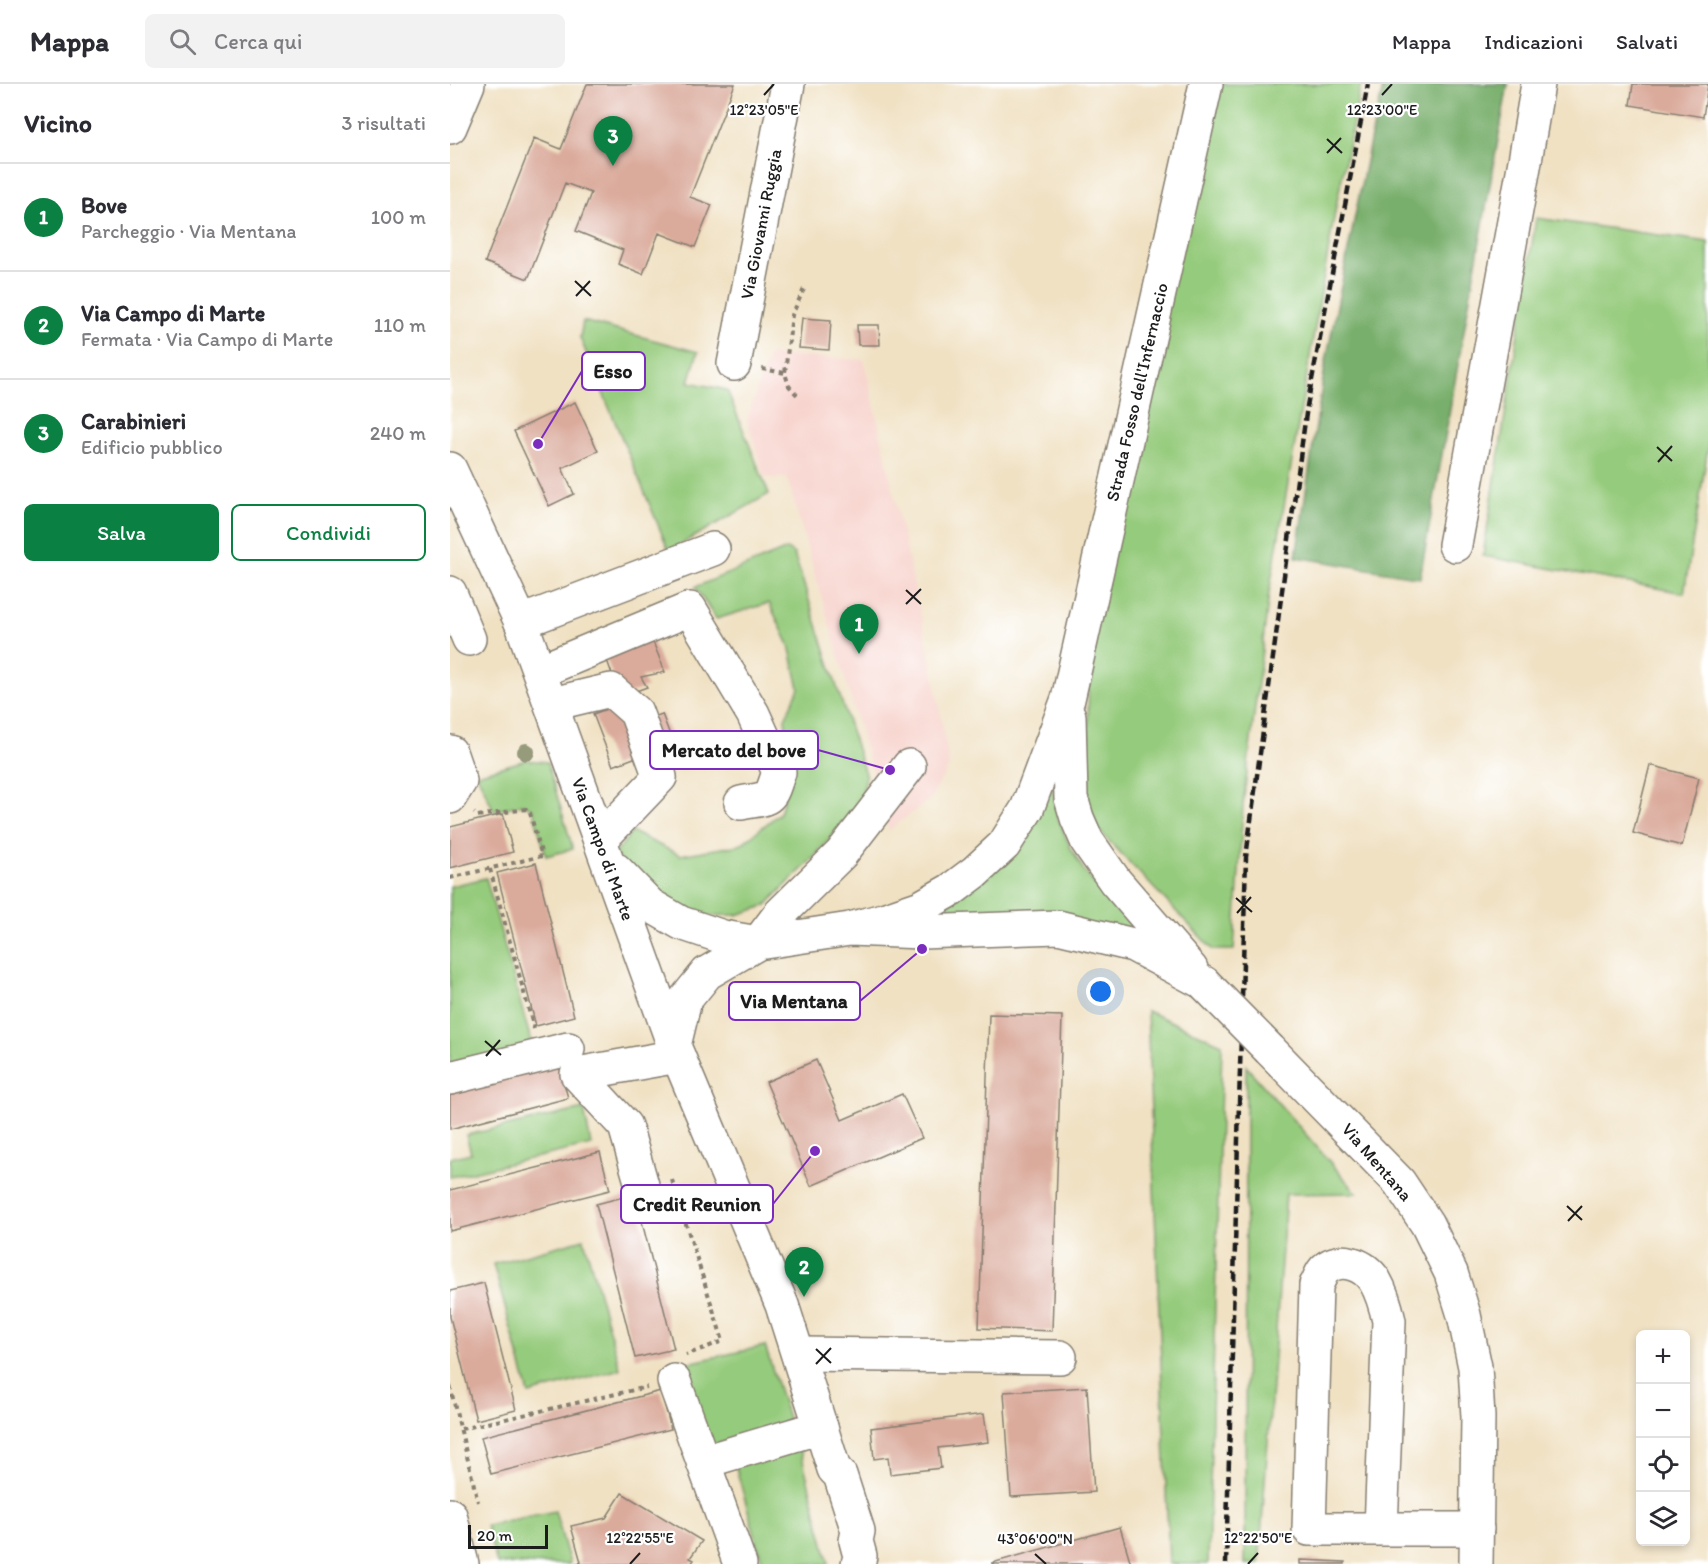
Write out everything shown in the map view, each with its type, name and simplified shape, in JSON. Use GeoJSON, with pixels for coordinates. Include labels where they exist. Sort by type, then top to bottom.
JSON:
{"type":"FeatureCollection","features":[{"type":"Feature","properties":{"kind":"main road","name":"Via Giovanni Ruggia"},"geometry":{"type":"LineString","coordinates":[[734,364],[788,84]]}},
{"type":"Feature","properties":{"kind":"main road","name":"Strada Fosso dell'Infernaccio"},"geometry":{"type":"LineString","coordinates":[[1068,699],[1206,84]]}},
{"type":"Feature","properties":{"kind":"main road"},"geometry":{"type":"LineString","coordinates":[[1455,545],[1526,161],[1538,84]]}},
{"type":"Feature","properties":{"kind":"main road"},"geometry":{"type":"LineString","coordinates":[[450,127],[462,87]]}},
{"type":"Feature","properties":{"kind":"main road","name":"Via Campo di Marte"},"geometry":{"type":"LineString","coordinates":[[450,469],[521,622],[676,1051],[782,1305],[834,1469],[840,1474],[858,1531],[860,1556]]}},
{"type":"Feature","properties":{"kind":"main road"},"geometry":{"type":"LineString","coordinates":[[521,622],[713,549]]}},
{"type":"Feature","properties":{"kind":"main road"},"geometry":{"type":"LineString","coordinates":[[450,593],[469,639]]}},
{"type":"Feature","properties":{"kind":"main road"},"geometry":{"type":"LineString","coordinates":[[540,671],[690,609],[753,714],[779,772],[771,794],[767,798],[741,804]]}},
{"type":"Feature","properties":{"kind":"main road"},"geometry":{"type":"LineString","coordinates":[[552,704],[611,690],[636,712],[660,777],[604,851]]}},
{"type":"Feature","properties":{"kind":"main road"},"geometry":{"type":"LineString","coordinates":[[850,929],[921,907],[951,890],[1004,846],[1027,809],[1068,699]]}},
{"type":"Feature","properties":{"kind":"main road","name":"Via Mentana"},"geometry":{"type":"LineString","coordinates":[[1068,699],[1071,798],[1087,841],[1115,881],[1204,982],[1399,1182],[1427,1224],[1451,1273],[1464,1315],[1475,1367],[1478,1417],[1476,1564]]}},
{"type":"Feature","properties":{"kind":"main road"},"geometry":{"type":"LineString","coordinates":[[450,752],[460,781],[459,802]]}},
{"type":"Feature","properties":{"kind":"main road"},"geometry":{"type":"LineString","coordinates":[[758,943],[780,914],[841,854],[909,766]]}},
{"type":"Feature","properties":{"kind":"main road","name":"Via Mentana"},"geometry":{"type":"LineString","coordinates":[[604,851],[650,905],[681,923],[723,937],[758,943],[850,929],[921,932],[1058,927],[1133,945],[1204,982]]}},
{"type":"Feature","properties":{"kind":"main road","name":"Via Mentana"},"geometry":{"type":"LineString","coordinates":[[676,1051],[685,1000],[708,974],[758,943]]}},
{"type":"Feature","properties":{"kind":"main road"},"geometry":{"type":"LineString","coordinates":[[450,1078],[562,1054],[676,1051]]}},
{"type":"Feature","properties":{"kind":"main road"},"geometry":{"type":"LineString","coordinates":[[562,1054],[625,1126],[642,1185]]}},
{"type":"Feature","properties":{"kind":"main road"},"geometry":{"type":"LineString","coordinates":[[1381,1529],[1389,1321],[1385,1301],[1374,1279],[1364,1268],[1352,1263],[1339,1262],[1325,1269],[1316,1285],[1309,1529],[1381,1529],[1477,1529]]}},
{"type":"Feature","properties":{"kind":"main road"},"geometry":{"type":"LineString","coordinates":[[799,1354],[1060,1357]]}},
{"type":"Feature","properties":{"kind":"main road"},"geometry":{"type":"LineString","coordinates":[[674,1381],[740,1564]]}},
{"type":"Feature","properties":{"kind":"main road"},"geometry":{"type":"LineString","coordinates":[[703,1462],[820,1427]]}},
{"type":"Feature","properties":{"kind":"main road"},"geometry":{"type":"LineString","coordinates":[[462,1564],[465,1511]]}},
{"type":"Feature","properties":{"kind":"path"},"geometry":{"type":"LineString","coordinates":[[797,395],[789,386],[785,373],[792,315],[804,289]]}},
{"type":"Feature","properties":{"kind":"path"},"geometry":{"type":"LineString","coordinates":[[450,878],[542,856],[530,813],[526,810],[477,816],[459,802]]}},
{"type":"Feature","properties":{"kind":"path"},"geometry":{"type":"LineString","coordinates":[[490,869],[562,1054]]}},
{"type":"Feature","properties":{"kind":"path"},"geometry":{"type":"LineString","coordinates":[[461,1430],[674,1381],[668,1361],[723,1341],[672,1180],[642,1185]]}},
{"type":"Feature","properties":{"kind":"path"},"geometry":{"type":"LineString","coordinates":[[450,1386],[461,1430],[465,1511]]}},
{"type":"Feature","properties":{"kind":"shaded area"},"geometry":{"type":"Polygon","coordinates":[[[769,355],[864,360],[934,676],[949,766],[930,799],[889,830],[787,477],[765,478],[747,420],[769,355]]]}},
{"type":"Feature","properties":{"kind":"green space"},"geometry":{"type":"Polygon","coordinates":[[[1212,84],[1361,84],[1336,206],[1269,593],[1243,805],[1234,950],[1213,950],[1087,818],[1089,646],[1212,84]]]}},
{"type":"Feature","properties":{"kind":"green space"},"geometry":{"type":"Polygon","coordinates":[[[1384,84],[1508,84],[1420,578],[1296,557],[1325,366],[1370,141],[1384,84]]]}},
{"type":"Feature","properties":{"kind":"green space"},"geometry":{"type":"Polygon","coordinates":[[[1536,218],[1708,242],[1708,448],[1684,593],[1483,556],[1536,218]]]}},
{"type":"Feature","properties":{"kind":"green space"},"geometry":{"type":"Polygon","coordinates":[[[583,321],[698,352],[689,382],[727,390],[769,494],[669,551],[580,338],[583,321]]]}},
{"type":"Feature","properties":{"kind":"green space"},"geometry":{"type":"Polygon","coordinates":[[[787,549],[794,554],[866,777],[861,804],[811,860],[765,906],[737,915],[700,916],[648,892],[615,854],[632,832],[680,855],[740,845],[780,813],[791,772],[785,719],[799,688],[789,645],[769,603],[716,619],[695,587],[787,549]]]}},
{"type":"Feature","properties":{"kind":"green space"},"geometry":{"type":"Polygon","coordinates":[[[526,760],[547,762],[573,849],[546,856],[533,809],[523,804],[494,811],[477,774],[526,760]]]}},
{"type":"Feature","properties":{"kind":"green space"},"geometry":{"type":"Polygon","coordinates":[[[1051,783],[1058,818],[1070,847],[1083,869],[1104,897],[1151,942],[913,922],[1051,783]]]}},
{"type":"Feature","properties":{"kind":"green space"},"geometry":{"type":"Polygon","coordinates":[[[486,878],[534,1052],[450,1068],[450,886],[486,878]]]}},
{"type":"Feature","properties":{"kind":"green space"},"geometry":{"type":"Polygon","coordinates":[[[1147,1011],[1222,1044],[1208,1564],[1169,1564],[1147,1011]]]}},
{"type":"Feature","properties":{"kind":"green space"},"geometry":{"type":"Polygon","coordinates":[[[1246,1066],[1357,1193],[1286,1194],[1259,1564],[1245,1564],[1246,1066]]]}},
{"type":"Feature","properties":{"kind":"green space"},"geometry":{"type":"Polygon","coordinates":[[[584,1109],[591,1145],[450,1177],[450,1158],[471,1153],[466,1135],[584,1109]]]}},
{"type":"Feature","properties":{"kind":"green space"},"geometry":{"type":"Polygon","coordinates":[[[584,1239],[620,1369],[529,1394],[493,1264],[584,1239]]]}},
{"type":"Feature","properties":{"kind":"green space"},"geometry":{"type":"Polygon","coordinates":[[[765,1346],[790,1424],[705,1448],[679,1365],[765,1346]]]}},
{"type":"Feature","properties":{"kind":"green space"},"geometry":{"type":"Polygon","coordinates":[[[797,1437],[829,1564],[763,1564],[733,1457],[797,1437]]]}},
{"type":"Feature","properties":{"kind":"green space"},"geometry":{"type":"Polygon","coordinates":[[[555,1511],[570,1564],[497,1564],[486,1525],[555,1511]]]}},
{"type":"Feature","properties":{"kind":"building"},"geometry":{"type":"Polygon","coordinates":[[[587,84],[735,84],[690,197],[712,205],[695,247],[659,233],[643,274],[618,264],[623,250],[576,231],[591,193],[565,183],[528,279],[485,262],[534,138],[561,149],[587,84]]]}},
{"type":"Feature","properties":{"kind":"building"},"geometry":{"type":"Polygon","coordinates":[[[1633,84],[1708,84],[1703,117],[1630,105],[1633,84]]]}},
{"type":"Feature","properties":{"kind":"building"},"geometry":{"type":"Polygon","coordinates":[[[802,318],[831,320],[829,350],[799,348],[802,318]]]}},
{"type":"Feature","properties":{"kind":"building"},"geometry":{"type":"Polygon","coordinates":[[[857,325],[879,325],[880,345],[858,345],[857,325]]]}},
{"type":"Feature","properties":{"kind":"building"},"geometry":{"type":"Polygon","coordinates":[[[575,402],[598,451],[562,468],[574,494],[549,506],[514,431],[575,402]]]}},
{"type":"Feature","properties":{"kind":"building"},"geometry":{"type":"Polygon","coordinates":[[[651,637],[665,672],[641,677],[647,687],[628,694],[616,685],[604,652],[651,637]]]}},
{"type":"Feature","properties":{"kind":"building"},"geometry":{"type":"Polygon","coordinates":[[[618,705],[626,727],[662,714],[673,743],[613,766],[593,714],[618,705]]]}},
{"type":"Feature","properties":{"kind":"building"},"geometry":{"type":"Polygon","coordinates":[[[1650,765],[1699,778],[1682,846],[1633,833],[1650,765]]]}},
{"type":"Feature","properties":{"kind":"building"},"geometry":{"type":"Polygon","coordinates":[[[503,814],[513,852],[450,868],[450,827],[503,814]]]}},
{"type":"Feature","properties":{"kind":"building"},"geometry":{"type":"Polygon","coordinates":[[[536,863],[574,1016],[536,1026],[497,873],[536,863]]]}},
{"type":"Feature","properties":{"kind":"building"},"geometry":{"type":"Polygon","coordinates":[[[989,1014],[1062,1016],[1052,1331],[979,1328],[989,1014]]]}},
{"type":"Feature","properties":{"kind":"building"},"geometry":{"type":"Polygon","coordinates":[[[816,1060],[842,1120],[902,1094],[922,1138],[811,1186],[766,1082],[816,1060]]]}},
{"type":"Feature","properties":{"kind":"building"},"geometry":{"type":"Polygon","coordinates":[[[558,1061],[568,1098],[450,1129],[450,1089],[558,1061]]]}},
{"type":"Feature","properties":{"kind":"building"},"geometry":{"type":"Polygon","coordinates":[[[600,1152],[610,1190],[450,1231],[450,1190],[600,1152]]]}},
{"type":"Feature","properties":{"kind":"building"},"geometry":{"type":"Polygon","coordinates":[[[635,1194],[674,1349],[635,1358],[596,1204],[635,1194]]]}},
{"type":"Feature","properties":{"kind":"building"},"geometry":{"type":"Polygon","coordinates":[[[484,1283],[516,1410],[476,1420],[450,1317],[450,1291],[484,1283]]]}},
{"type":"Feature","properties":{"kind":"building"},"geometry":{"type":"Polygon","coordinates":[[[1087,1387],[1094,1492],[1011,1497],[1004,1392],[1087,1387]]]}},
{"type":"Feature","properties":{"kind":"building"},"geometry":{"type":"Polygon","coordinates":[[[661,1391],[671,1429],[491,1474],[481,1437],[661,1391]]]}},
{"type":"Feature","properties":{"kind":"building"},"geometry":{"type":"Polygon","coordinates":[[[984,1414],[988,1442],[938,1448],[941,1468],[890,1474],[888,1457],[874,1459],[871,1428],[984,1414]]]}},
{"type":"Feature","properties":{"kind":"building"},"geometry":{"type":"Polygon","coordinates":[[[622,1493],[702,1541],[690,1558],[694,1560],[691,1564],[576,1564],[581,1562],[571,1526],[606,1518],[622,1493]]]}},
{"type":"Feature","properties":{"kind":"building"},"geometry":{"type":"Polygon","coordinates":[[[1120,1527],[1131,1564],[992,1564],[992,1563],[1120,1527]]]}},
{"type":"Feature","properties":{"kind":"building"},"geometry":{"type":"Polygon","coordinates":[[[1300,1560],[1345,1562],[1345,1564],[1300,1564],[1300,1560]]]}},
{"type":"Feature","properties":{"kind":"railway"},"geometry":{"type":"LineString","coordinates":[[1226,1564],[1246,857],[1307,406],[1368,84]]}},
{"type":"Feature","properties":{"kind":"place","name":"Carabinieri"},"geometry":{"type":"Point","coordinates":[613,166]}},
{"type":"Feature","properties":{"kind":"place","name":"Esso"},"geometry":{"type":"Point","coordinates":[538,444]}},
{"type":"Feature","properties":{"kind":"place","name":"Bove"},"geometry":{"type":"Point","coordinates":[859,654]}},
{"type":"Feature","properties":{"kind":"place","name":"Mercato del bove"},"geometry":{"type":"Point","coordinates":[890,770]}},
{"type":"Feature","properties":{"kind":"place","name":"Via Mentana"},"geometry":{"type":"Point","coordinates":[922,949]}},
{"type":"Feature","properties":{"kind":"place","name":"Credit Reunion"},"geometry":{"type":"Point","coordinates":[815,1151]}},
{"type":"Feature","properties":{"kind":"place","name":"Via Campo di Marte"},"geometry":{"type":"Point","coordinates":[804,1297]}}]}
